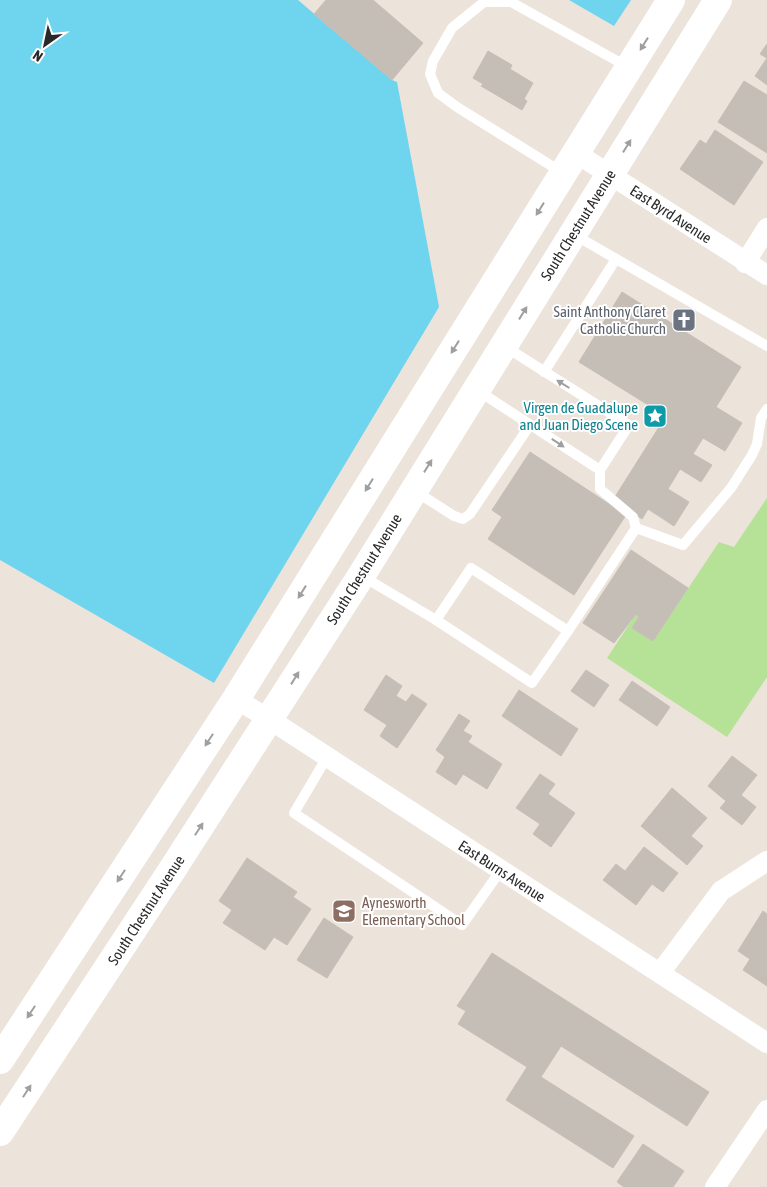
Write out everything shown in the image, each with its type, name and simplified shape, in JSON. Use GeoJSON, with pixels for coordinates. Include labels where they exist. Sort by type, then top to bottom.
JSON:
{"type":"FeatureCollection","features":[{"type":"Feature","properties":{"kind":"main road"},"geometry":{"type":"LineString","coordinates":[[0,1060],[236,699],[671,0]]}},
{"type":"Feature","properties":{"kind":"main road","name":"South Chestnut Avenue"},"geometry":{"type":"LineString","coordinates":[[0,1132],[360,576],[718,0]]}},
{"type":"Feature","properties":{"kind":"street","name":"East Byrd Avenue"},"geometry":{"type":"LineString","coordinates":[[569,163],[609,174],[745,263],[767,275]]}},
{"type":"Feature","properties":{"kind":"street"},"geometry":{"type":"LineString","coordinates":[[745,263],[767,228]]}},
{"type":"Feature","properties":{"kind":"street","name":"East Burns Avenue"},"geometry":{"type":"LineString","coordinates":[[236,699],[767,1043]]}},
{"type":"Feature","properties":{"kind":"street"},"geometry":{"type":"LineString","coordinates":[[660,973],[722,891],[767,861]]}},
{"type":"Feature","properties":{"kind":"street"},"geometry":{"type":"LineString","coordinates":[[715,1187],[767,1110]]}},
{"type":"Feature","properties":{"kind":"lane"},"geometry":{"type":"LineString","coordinates":[[569,163],[457,107],[438,93],[430,74],[433,61],[452,28],[484,2],[511,2],[629,67]]}},
{"type":"Feature","properties":{"kind":"lane"},"geometry":{"type":"LineString","coordinates":[[573,233],[767,346]]}},
{"type":"Feature","properties":{"kind":"lane"},"geometry":{"type":"LineString","coordinates":[[544,372],[616,259]]}},
{"type":"Feature","properties":{"kind":"lane"},"geometry":{"type":"LineString","coordinates":[[360,576],[436,620],[532,683],[636,528],[633,517],[600,489],[600,470],[629,425],[503,346]]}},
{"type":"Feature","properties":{"kind":"lane"},"geometry":{"type":"LineString","coordinates":[[476,389],[600,470]]}},
{"type":"Feature","properties":{"kind":"lane"},"geometry":{"type":"LineString","coordinates":[[636,528],[683,545],[731,488],[752,456],[757,444],[761,418],[767,409]]}},
{"type":"Feature","properties":{"kind":"lane"},"geometry":{"type":"LineString","coordinates":[[413,490],[454,516],[463,518],[470,514],[530,424]]}},
{"type":"Feature","properties":{"kind":"lane"},"geometry":{"type":"LineString","coordinates":[[436,620],[471,568],[568,631]]}},
{"type":"Feature","properties":{"kind":"lane"},"geometry":{"type":"LineString","coordinates":[[327,757],[294,814],[462,925],[501,870]]}},
{"type":"Feature","properties":{"kind":"green space"},"geometry":{"type":"Polygon","coordinates":[[[767,498],[767,677],[727,737],[607,658],[636,614],[639,617],[632,628],[653,641],[719,542],[734,547],[767,498]]]}},
{"type":"Feature","properties":{"kind":"water"},"geometry":{"type":"Polygon","coordinates":[[[0,0],[298,0],[392,80],[397,82],[439,307],[214,683],[0,560],[0,0]]]}},
{"type":"Feature","properties":{"kind":"water"},"geometry":{"type":"Polygon","coordinates":[[[569,0],[631,0],[614,26],[569,0]]]}},
{"type":"Feature","properties":{"kind":"building"},"geometry":{"type":"Polygon","coordinates":[[[326,0],[373,0],[423,43],[392,80],[314,14],[326,0]]]}},
{"type":"Feature","properties":{"kind":"building"},"geometry":{"type":"Polygon","coordinates":[[[767,44],[767,58],[760,54],[767,44]]]}},
{"type":"Feature","properties":{"kind":"building"},"geometry":{"type":"Polygon","coordinates":[[[488,51],[512,65],[510,69],[533,83],[524,99],[527,101],[522,110],[481,86],[483,84],[473,78],[488,51]]]}},
{"type":"Feature","properties":{"kind":"building"},"geometry":{"type":"Polygon","coordinates":[[[767,58],[767,85],[755,76],[767,58]]]}},
{"type":"Feature","properties":{"kind":"building"},"geometry":{"type":"Polygon","coordinates":[[[744,81],[767,95],[767,153],[718,122],[744,81]]]}},
{"type":"Feature","properties":{"kind":"building"},"geometry":{"type":"Polygon","coordinates":[[[715,130],[763,162],[734,205],[680,169],[700,140],[706,144],[715,130]]]}},
{"type":"Feature","properties":{"kind":"building"},"geometry":{"type":"Polygon","coordinates":[[[622,292],[741,367],[716,407],[742,423],[725,451],[703,438],[693,454],[712,465],[701,482],[680,469],[668,489],[689,502],[674,526],[648,509],[642,519],[613,500],[666,416],[579,362],[622,292]]]}},
{"type":"Feature","properties":{"kind":"building"},"geometry":{"type":"Polygon","coordinates":[[[530,452],[626,515],[574,595],[488,539],[502,517],[492,510],[530,452]]]}},
{"type":"Feature","properties":{"kind":"building"},"geometry":{"type":"Polygon","coordinates":[[[631,550],[688,588],[653,641],[632,628],[639,617],[636,614],[614,643],[583,623],[631,550]]]}},
{"type":"Feature","properties":{"kind":"building"},"geometry":{"type":"Polygon","coordinates":[[[586,670],[609,685],[594,707],[571,691],[586,670]]]}},
{"type":"Feature","properties":{"kind":"building"},"geometry":{"type":"Polygon","coordinates":[[[386,675],[402,686],[396,696],[406,702],[412,694],[427,704],[397,748],[380,736],[387,725],[364,710],[386,675]]]}},
{"type":"Feature","properties":{"kind":"building"},"geometry":{"type":"Polygon","coordinates":[[[632,681],[670,707],[657,726],[619,700],[632,681]]]}},
{"type":"Feature","properties":{"kind":"building"},"geometry":{"type":"Polygon","coordinates":[[[519,690],[578,729],[561,756],[502,716],[519,690]]]}},
{"type":"Feature","properties":{"kind":"building"},"geometry":{"type":"Polygon","coordinates":[[[459,714],[470,721],[463,731],[472,736],[468,742],[502,764],[487,789],[463,774],[456,785],[436,772],[445,757],[436,750],[459,714]]]}},
{"type":"Feature","properties":{"kind":"building"},"geometry":{"type":"Polygon","coordinates":[[[732,756],[757,775],[741,795],[756,807],[742,825],[720,808],[726,801],[708,786],[732,756]]]}},
{"type":"Feature","properties":{"kind":"building"},"geometry":{"type":"Polygon","coordinates":[[[540,774],[555,784],[548,794],[575,813],[551,847],[533,834],[540,824],[516,808],[540,774]]]}},
{"type":"Feature","properties":{"kind":"building"},"geometry":{"type":"Polygon","coordinates":[[[672,788],[707,818],[691,836],[703,846],[687,865],[641,826],[672,788]]]}},
{"type":"Feature","properties":{"kind":"building"},"geometry":{"type":"Polygon","coordinates":[[[644,847],[678,873],[663,892],[652,884],[636,905],[603,880],[616,864],[625,871],[644,847]]]}},
{"type":"Feature","properties":{"kind":"building"},"geometry":{"type":"Polygon","coordinates":[[[247,858],[297,892],[293,897],[311,909],[287,945],[274,937],[265,950],[223,923],[232,910],[219,901],[247,858]]]}},
{"type":"Feature","properties":{"kind":"building"},"geometry":{"type":"Polygon","coordinates":[[[763,911],[767,914],[767,986],[743,970],[750,959],[738,951],[763,911]]]}},
{"type":"Feature","properties":{"kind":"building"},"geometry":{"type":"Polygon","coordinates":[[[324,918],[353,937],[327,978],[297,960],[324,918]]]}},
{"type":"Feature","properties":{"kind":"building"},"geometry":{"type":"Polygon","coordinates":[[[492,953],[709,1092],[687,1126],[561,1046],[541,1077],[634,1136],[613,1168],[506,1100],[527,1067],[458,1024],[466,1011],[457,1006],[492,953]]]}},
{"type":"Feature","properties":{"kind":"building"},"geometry":{"type":"Polygon","coordinates":[[[643,1144],[684,1171],[673,1187],[624,1187],[617,1182],[643,1144]]]}},
{"type":"Feature","properties":{"kind":"place","name":"Saint Anthony Claret Catholic Church"},"geometry":{"type":"Point","coordinates":[684,320]}},
{"type":"Feature","properties":{"kind":"place","name":"Virgen de Guadalupe and Juan Diego Scene"},"geometry":{"type":"Point","coordinates":[655,416]}},
{"type":"Feature","properties":{"kind":"place","name":"Aynesworth Elementary School"},"geometry":{"type":"Point","coordinates":[344,911]}}]}
